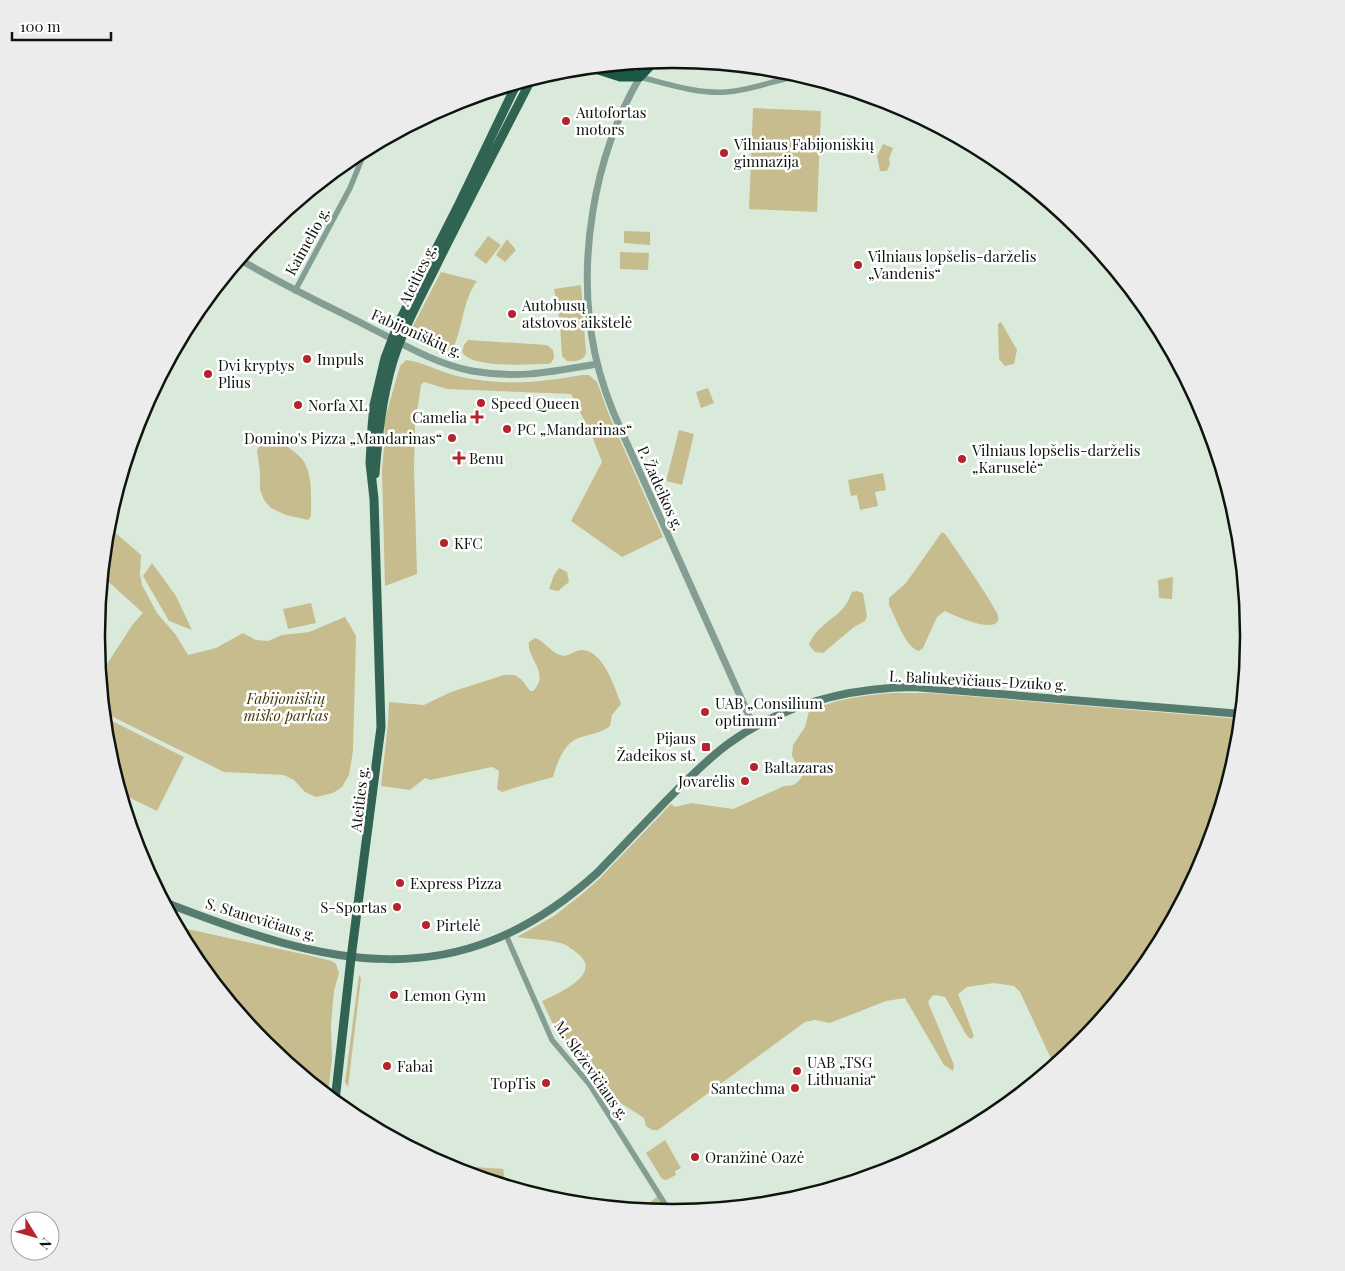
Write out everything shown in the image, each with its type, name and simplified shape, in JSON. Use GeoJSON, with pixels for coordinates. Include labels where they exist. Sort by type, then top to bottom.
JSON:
{"type":"FeatureCollection","features":[{"type":"Feature","properties":{"kind":"highway"},"geometry":{"type":"LineString","coordinates":[[640,77],[641,69]]}},
{"type":"Feature","properties":{"kind":"highway"},"geometry":{"type":"LineString","coordinates":[[640,77],[647,69]]}},
{"type":"Feature","properties":{"kind":"highway"},"geometry":{"type":"LineString","coordinates":[[622,70],[640,77]]}},
{"type":"Feature","properties":{"kind":"highway"},"geometry":{"type":"LineString","coordinates":[[603,72],[620,77],[640,77]]}},
{"type":"Feature","properties":{"kind":"main road","name":"Ateities g."},"geometry":{"type":"LineString","coordinates":[[336,1093],[351,958],[381,727],[374,499],[370,463],[372,427],[378,385],[396,341],[528,86]]}},
{"type":"Feature","properties":{"kind":"main road","name":"Ateities g."},"geometry":{"type":"LineString","coordinates":[[396,341],[398,324],[459,204],[513,91]]}},
{"type":"Feature","properties":{"kind":"main road","name":"L. Baliukevičiaus-Dzūko g."},"geometry":{"type":"LineString","coordinates":[[351,958],[377,960],[437,956],[484,944],[542,916],[597,873],[693,773],[726,745],[754,726],[812,701],[853,691],[894,687],[935,688],[1235,713]]}},
{"type":"Feature","properties":{"kind":"main road","name":"S. Stanevičiaus g."},"geometry":{"type":"LineString","coordinates":[[173,906],[260,936],[303,948],[351,958]]}},
{"type":"Feature","properties":{"kind":"street"},"geometry":{"type":"LineString","coordinates":[[640,77],[690,89],[725,92],[787,79]]}},
{"type":"Feature","properties":{"kind":"street","name":"P. Žadeikos g."},"geometry":{"type":"LineString","coordinates":[[640,77],[632,90],[613,134],[596,193],[590,228],[589,303],[597,364],[610,406],[754,726]]}},
{"type":"Feature","properties":{"kind":"street","name":"Kaimelio g."},"geometry":{"type":"LineString","coordinates":[[295,291],[350,188],[361,160]]}},
{"type":"Feature","properties":{"kind":"street","name":"Fabijoniškių g."},"geometry":{"type":"LineString","coordinates":[[245,261],[295,291],[396,341],[452,366],[487,372],[535,375],[597,364]]}},
{"type":"Feature","properties":{"kind":"street","name":"M. Sleževičiaus g."},"geometry":{"type":"LineString","coordinates":[[506,935],[552,1040],[590,1085],[665,1204]]}},
{"type":"Feature","properties":{"kind":"green space"},"geometry":{"type":"Polygon","coordinates":[[[753,108],[821,111],[817,212],[749,209],[753,108]]]}},
{"type":"Feature","properties":{"kind":"green space"},"geometry":{"type":"Polygon","coordinates":[[[883,144],[893,148],[887,171],[880,171],[877,156],[883,144]]]}},
{"type":"Feature","properties":{"kind":"green space"},"geometry":{"type":"Polygon","coordinates":[[[624,231],[650,232],[650,245],[624,243],[624,231]]]}},
{"type":"Feature","properties":{"kind":"green space"},"geometry":{"type":"Polygon","coordinates":[[[488,236],[501,245],[486,264],[474,255],[488,236]]]}},
{"type":"Feature","properties":{"kind":"green space"},"geometry":{"type":"Polygon","coordinates":[[[507,239],[516,250],[505,262],[496,255],[507,239]]]}},
{"type":"Feature","properties":{"kind":"green space"},"geometry":{"type":"Polygon","coordinates":[[[620,252],[649,253],[648,270],[620,269],[620,252]]]}},
{"type":"Feature","properties":{"kind":"green space"},"geometry":{"type":"Polygon","coordinates":[[[441,272],[477,281],[468,297],[451,353],[421,341],[414,335],[412,330],[441,272]]]}},
{"type":"Feature","properties":{"kind":"green space"},"geometry":{"type":"Polygon","coordinates":[[[581,285],[586,353],[579,360],[567,361],[562,356],[560,323],[554,289],[581,285]]]}},
{"type":"Feature","properties":{"kind":"green space"},"geometry":{"type":"Polygon","coordinates":[[[1001,322],[1017,350],[1014,364],[1005,366],[999,359],[998,324],[1001,322]]]}},
{"type":"Feature","properties":{"kind":"green space"},"geometry":{"type":"Polygon","coordinates":[[[468,340],[547,345],[553,350],[554,358],[548,364],[515,365],[477,361],[462,352],[468,340]]]}},
{"type":"Feature","properties":{"kind":"green space"},"geometry":{"type":"Polygon","coordinates":[[[406,360],[457,376],[489,381],[520,382],[589,375],[597,382],[609,415],[663,537],[622,557],[571,521],[602,462],[592,436],[571,394],[447,389],[424,382],[421,385],[415,426],[414,469],[417,574],[385,586],[382,470],[385,437],[384,422],[400,366],[406,360]]]}},
{"type":"Feature","properties":{"kind":"green space"},"geometry":{"type":"Polygon","coordinates":[[[708,388],[714,403],[701,408],[696,392],[708,388]]]}},
{"type":"Feature","properties":{"kind":"green space"},"geometry":{"type":"Polygon","coordinates":[[[679,430],[694,434],[682,485],[666,481],[679,430]]]}},
{"type":"Feature","properties":{"kind":"green space"},"geometry":{"type":"Polygon","coordinates":[[[268,433],[294,452],[306,465],[310,479],[311,494],[311,516],[308,520],[286,515],[271,508],[264,500],[260,489],[257,450],[268,433]]]}},
{"type":"Feature","properties":{"kind":"green space"},"geometry":{"type":"Polygon","coordinates":[[[883,473],[886,490],[875,492],[878,506],[860,510],[857,495],[851,496],[848,480],[883,473]]]}},
{"type":"Feature","properties":{"kind":"green space","name":"Fabijoniškių miško parkas"},"geometry":{"type":"Polygon","coordinates":[[[114,532],[141,555],[140,574],[142,585],[157,613],[176,635],[188,655],[216,648],[243,633],[256,640],[268,641],[282,635],[309,632],[345,617],[356,636],[353,751],[349,775],[342,787],[333,793],[316,797],[305,792],[294,780],[284,775],[224,772],[110,715],[107,664],[133,624],[143,613],[107,581],[114,532]]]}},
{"type":"Feature","properties":{"kind":"green space"},"geometry":{"type":"Polygon","coordinates":[[[942,532],[946,535],[988,597],[998,616],[997,622],[992,625],[985,625],[945,611],[937,617],[923,648],[919,651],[909,644],[901,631],[889,605],[889,598],[906,583],[942,532]]]}},
{"type":"Feature","properties":{"kind":"green space"},"geometry":{"type":"Polygon","coordinates":[[[152,563],[176,596],[192,630],[169,621],[143,576],[152,563]]]}},
{"type":"Feature","properties":{"kind":"green space"},"geometry":{"type":"Polygon","coordinates":[[[559,568],[567,572],[569,582],[558,591],[549,589],[554,575],[559,568]]]}},
{"type":"Feature","properties":{"kind":"green space"},"geometry":{"type":"Polygon","coordinates":[[[1173,577],[1172,599],[1159,598],[1158,580],[1173,577]]]}},
{"type":"Feature","properties":{"kind":"green space"},"geometry":{"type":"Polygon","coordinates":[[[852,592],[863,593],[867,616],[865,621],[854,627],[823,653],[815,652],[809,645],[816,633],[845,606],[852,592]]]}},
{"type":"Feature","properties":{"kind":"green space"},"geometry":{"type":"Polygon","coordinates":[[[311,603],[316,623],[288,629],[283,609],[311,603]]]}},
{"type":"Feature","properties":{"kind":"green space"},"geometry":{"type":"Polygon","coordinates":[[[535,638],[560,655],[563,656],[582,650],[596,656],[602,663],[612,680],[621,704],[612,715],[610,726],[602,731],[580,737],[571,742],[561,755],[553,777],[502,792],[497,789],[499,772],[492,767],[430,780],[425,778],[410,790],[381,786],[389,702],[424,705],[451,692],[504,675],[515,675],[522,680],[530,691],[533,691],[540,678],[529,648],[529,642],[535,638]]]}},
{"type":"Feature","properties":{"kind":"green space"},"geometry":{"type":"Polygon","coordinates":[[[930,693],[1235,718],[1221,783],[1197,853],[1182,887],[1145,951],[1123,981],[1100,1010],[1051,1059],[1020,992],[1014,986],[994,983],[967,987],[958,994],[974,1036],[971,1039],[967,1036],[945,997],[932,996],[928,1002],[954,1065],[953,1071],[944,1065],[905,998],[886,1001],[830,1023],[815,1020],[805,1022],[658,1130],[652,1130],[646,1126],[644,1118],[616,1100],[568,1044],[552,1022],[542,1001],[558,994],[576,982],[582,976],[585,968],[584,961],[577,953],[564,944],[517,937],[554,916],[582,894],[598,880],[671,804],[675,807],[691,803],[733,809],[784,786],[793,785],[803,775],[792,756],[793,745],[805,727],[809,711],[829,703],[872,695],[930,693]]]}},
{"type":"Feature","properties":{"kind":"green space"},"geometry":{"type":"Polygon","coordinates":[[[111,720],[184,757],[157,811],[128,797],[115,746],[111,720]]]}},
{"type":"Feature","properties":{"kind":"green space"},"geometry":{"type":"Polygon","coordinates":[[[187,929],[307,955],[332,961],[336,964],[339,973],[334,991],[331,1025],[332,1058],[329,1087],[298,1063],[245,1010],[200,951],[187,929]]]}},
{"type":"Feature","properties":{"kind":"green space"},"geometry":{"type":"Polygon","coordinates":[[[359,975],[361,978],[348,1087],[345,1082],[359,975]]]}},
{"type":"Feature","properties":{"kind":"green space"},"geometry":{"type":"Polygon","coordinates":[[[665,1140],[681,1168],[675,1171],[676,1175],[666,1180],[662,1179],[646,1153],[665,1140]]]}},
{"type":"Feature","properties":{"kind":"green space"},"geometry":{"type":"Polygon","coordinates":[[[475,1167],[503,1169],[505,1178],[490,1173],[475,1167]]]}},
{"type":"Feature","properties":{"kind":"green space"},"geometry":{"type":"Polygon","coordinates":[[[658,1196],[662,1203],[649,1203],[658,1196]]]}},
{"type":"Feature","properties":{"kind":"place","name":"Autofortas motors"},"geometry":{"type":"Point","coordinates":[566,121]}},
{"type":"Feature","properties":{"kind":"place","name":"Vilniaus Fabijoniškių gimnazija"},"geometry":{"type":"Point","coordinates":[724,153]}},
{"type":"Feature","properties":{"kind":"place","name":"Vilniaus lopšelis-darželis „Vandenis“"},"geometry":{"type":"Point","coordinates":[858,265]}},
{"type":"Feature","properties":{"kind":"place","name":"Autobusų atstovos aikštelė"},"geometry":{"type":"Point","coordinates":[512,314]}},
{"type":"Feature","properties":{"kind":"place","name":"Impuls"},"geometry":{"type":"Point","coordinates":[307,359]}},
{"type":"Feature","properties":{"kind":"place","name":"Dvi kryptys Plius"},"geometry":{"type":"Point","coordinates":[208,374]}},
{"type":"Feature","properties":{"kind":"place","name":"Speed Queen"},"geometry":{"type":"Point","coordinates":[481,403]}},
{"type":"Feature","properties":{"kind":"place","name":"Norfa XL"},"geometry":{"type":"Point","coordinates":[298,405]}},
{"type":"Feature","properties":{"kind":"place","name":"Camelia"},"geometry":{"type":"Point","coordinates":[477,417]}},
{"type":"Feature","properties":{"kind":"place","name":"PC „Mandarinas“"},"geometry":{"type":"Point","coordinates":[507,429]}},
{"type":"Feature","properties":{"kind":"place","name":"Domino's Pizza „Mandarinas“"},"geometry":{"type":"Point","coordinates":[452,438]}},
{"type":"Feature","properties":{"kind":"place","name":"Benu"},"geometry":{"type":"Point","coordinates":[459,458]}},
{"type":"Feature","properties":{"kind":"place","name":"Vilniaus lopšelis-darželis „Karuselė“"},"geometry":{"type":"Point","coordinates":[962,459]}},
{"type":"Feature","properties":{"kind":"place","name":"KFC"},"geometry":{"type":"Point","coordinates":[444,543]}},
{"type":"Feature","properties":{"kind":"place","name":"UAB „Consilium optimum“"},"geometry":{"type":"Point","coordinates":[705,712]}},
{"type":"Feature","properties":{"kind":"place","name":"Pijaus Žadeikos st."},"geometry":{"type":"Point","coordinates":[706,747]}},
{"type":"Feature","properties":{"kind":"place","name":"Baltazaras"},"geometry":{"type":"Point","coordinates":[754,767]}},
{"type":"Feature","properties":{"kind":"place","name":"Jovarėlis"},"geometry":{"type":"Point","coordinates":[745,781]}},
{"type":"Feature","properties":{"kind":"place","name":"Express Pizza"},"geometry":{"type":"Point","coordinates":[400,883]}},
{"type":"Feature","properties":{"kind":"place","name":"S-Sportas"},"geometry":{"type":"Point","coordinates":[397,907]}},
{"type":"Feature","properties":{"kind":"place","name":"Pirtelė"},"geometry":{"type":"Point","coordinates":[426,925]}},
{"type":"Feature","properties":{"kind":"place","name":"Lemon Gym"},"geometry":{"type":"Point","coordinates":[394,995]}},
{"type":"Feature","properties":{"kind":"place","name":"Fabai"},"geometry":{"type":"Point","coordinates":[387,1066]}},
{"type":"Feature","properties":{"kind":"place","name":"UAB „TSG Lithuania“"},"geometry":{"type":"Point","coordinates":[797,1071]}},
{"type":"Feature","properties":{"kind":"place","name":"TopTis"},"geometry":{"type":"Point","coordinates":[546,1083]}},
{"type":"Feature","properties":{"kind":"place","name":"Santechma"},"geometry":{"type":"Point","coordinates":[795,1088]}},
{"type":"Feature","properties":{"kind":"place","name":"Oranžinė Oazė"},"geometry":{"type":"Point","coordinates":[695,1157]}}]}
